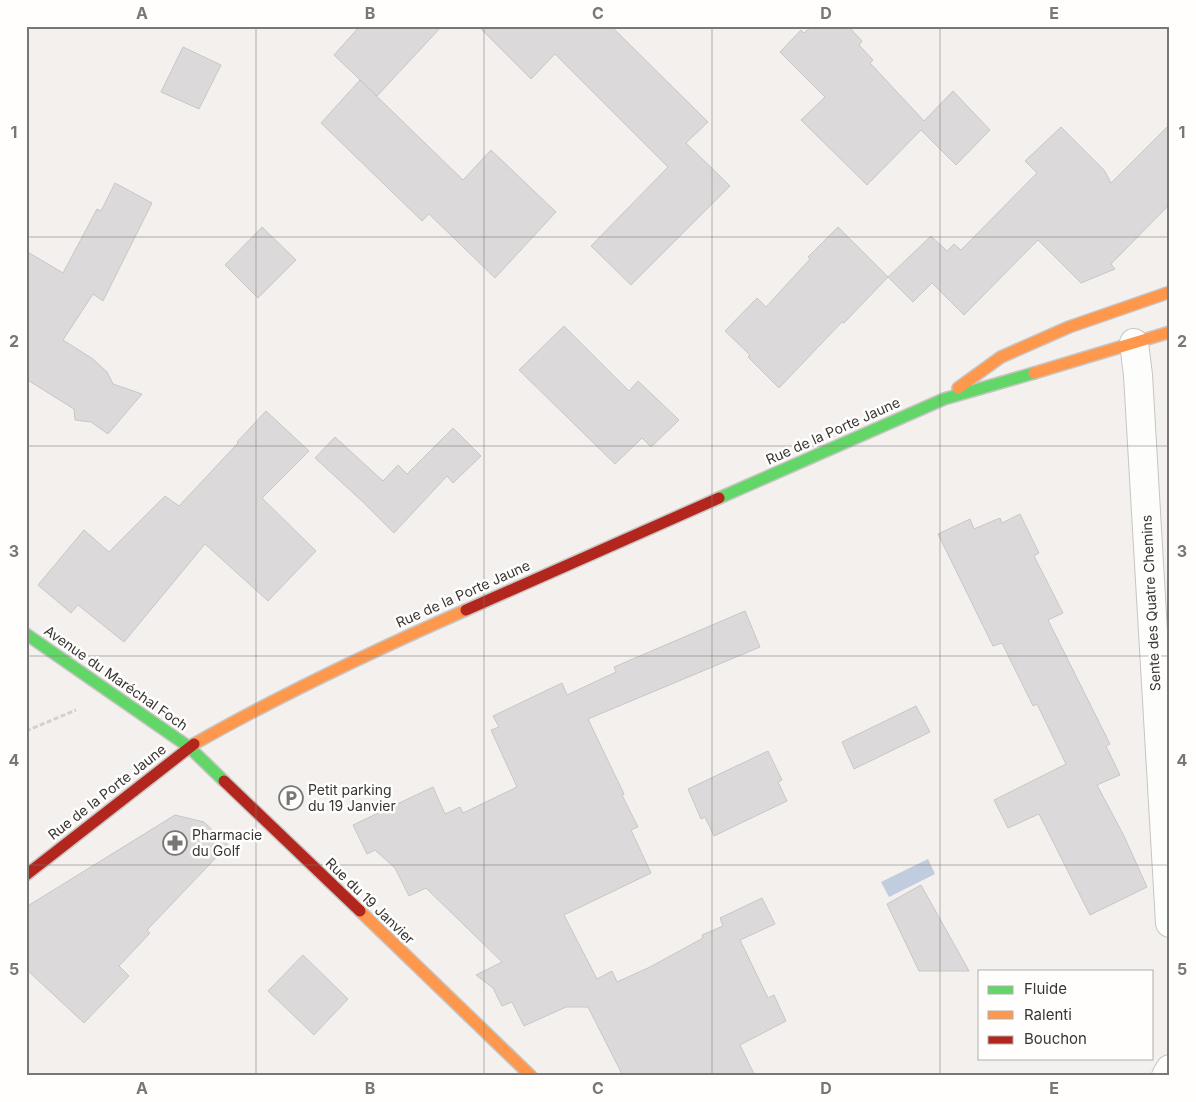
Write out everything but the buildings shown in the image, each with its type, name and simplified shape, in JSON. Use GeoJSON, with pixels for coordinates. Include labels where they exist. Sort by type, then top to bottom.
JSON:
{"type":"FeatureCollection","features":[{"type":"Feature","properties":{"kind":"main road","name":"Rue de la Porte Jaune"},"geometry":{"type":"LineString","coordinates":[[944,399],[1001,357],[1069,327],[1170,292]]}},
{"type":"Feature","properties":{"kind":"main road","name":"Rue de la Porte Jaune"},"geometry":{"type":"LineString","coordinates":[[26,874],[189,747],[233,722],[372,651],[944,399],[1170,332]]}},
{"type":"Feature","properties":{"kind":"main road","name":"Avenue du Maréchal Foch"},"geometry":{"type":"LineString","coordinates":[[26,634],[189,747]]}},
{"type":"Feature","properties":{"kind":"main road","name":"Rue du 19 Janvier"},"geometry":{"type":"LineString","coordinates":[[189,747],[531,1076]]}},
{"type":"Feature","properties":{"kind":"street","name":"Sente des Quatre Chemins"},"geometry":{"type":"LineString","coordinates":[[1134,343],[1170,923]]}},
{"type":"Feature","properties":{"kind":"street"},"geometry":{"type":"LineString","coordinates":[[1166,1076],[1170,1069]]}},
{"type":"Feature","properties":{"kind":"path"},"geometry":{"type":"LineString","coordinates":[[26,731],[80,708],[106,689]]}},
{"type":"Feature","properties":{"kind":"water"},"geometry":{"type":"Polygon","coordinates":[[[928,859],[935,874],[889,897],[881,882],[928,859]]]}},
{"type":"Feature","properties":{"kind":"traffic: fast"},"geometry":{"type":"LineString","coordinates":[[719,498],[944,399],[1034,373]]}},
{"type":"Feature","properties":{"kind":"traffic: fast"},"geometry":{"type":"LineString","coordinates":[[26,634],[189,747],[224,781]]}},
{"type":"Feature","properties":{"kind":"traffic: slow"},"geometry":{"type":"LineString","coordinates":[[958,388],[1001,357],[1069,327],[1170,292]]}},
{"type":"Feature","properties":{"kind":"traffic: slow"},"geometry":{"type":"LineString","coordinates":[[1034,373],[1170,332]]}},
{"type":"Feature","properties":{"kind":"traffic: slow"},"geometry":{"type":"LineString","coordinates":[[194,744],[328,674],[466,610]]}},
{"type":"Feature","properties":{"kind":"traffic: slow"},"geometry":{"type":"LineString","coordinates":[[360,911],[531,1076]]}},
{"type":"Feature","properties":{"kind":"traffic: jam"},"geometry":{"type":"LineString","coordinates":[[466,610],[719,498]]}},
{"type":"Feature","properties":{"kind":"traffic: jam"},"geometry":{"type":"LineString","coordinates":[[26,875],[194,744]]}},
{"type":"Feature","properties":{"kind":"traffic: jam"},"geometry":{"type":"LineString","coordinates":[[224,781],[360,911]]}},
{"type":"Feature","properties":{"kind":"place","name":"Petit parking du 19 Janvier"},"geometry":{"type":"Point","coordinates":[291,798]}},
{"type":"Feature","properties":{"kind":"place","name":"Pharmacie du Golf"},"geometry":{"type":"Point","coordinates":[175,843]}}]}
